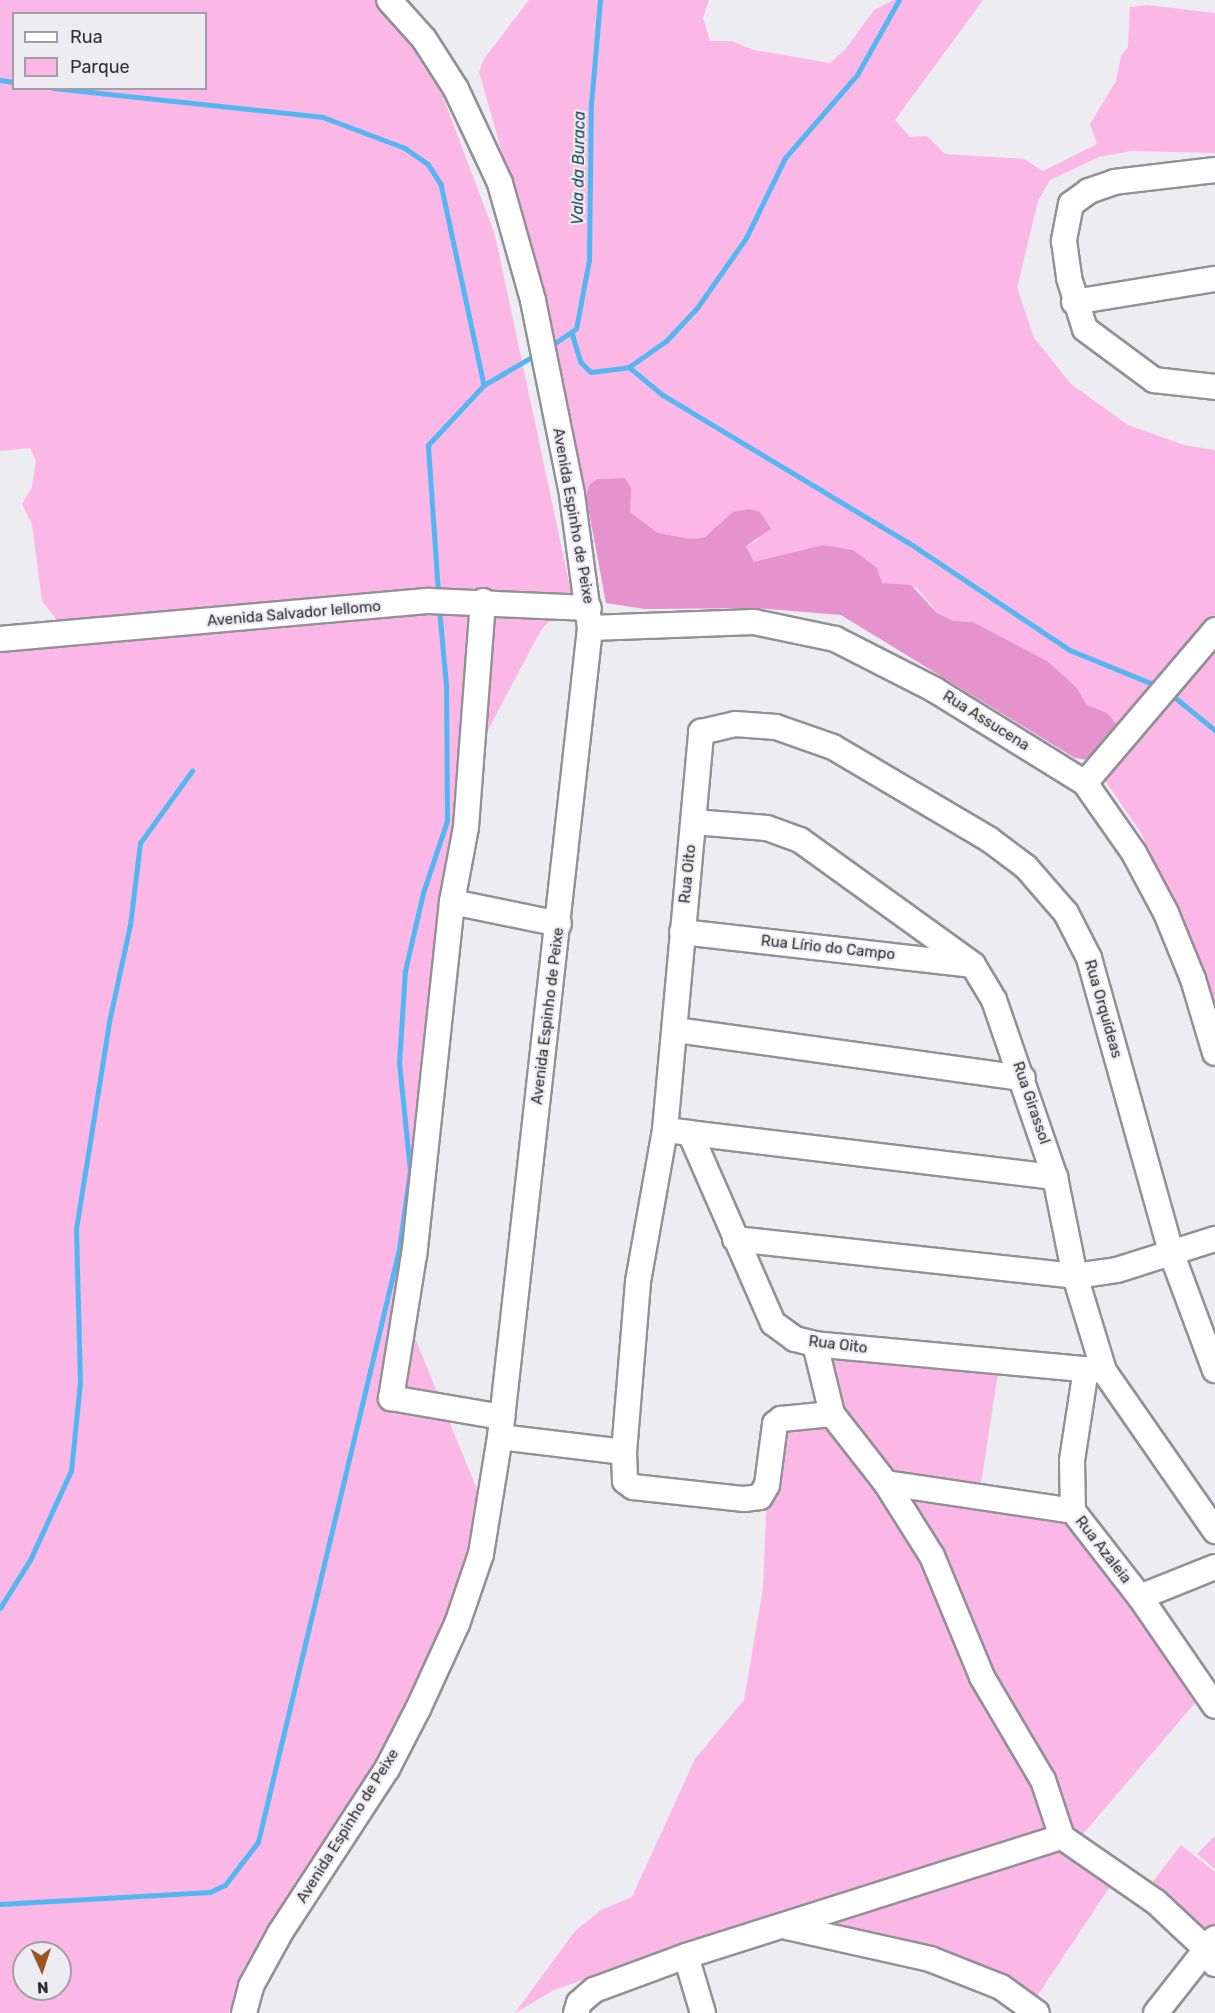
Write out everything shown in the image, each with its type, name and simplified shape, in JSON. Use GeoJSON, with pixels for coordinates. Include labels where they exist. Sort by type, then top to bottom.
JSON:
{"type":"FeatureCollection","features":[{"type":"Feature","properties":{"kind":"street","name":"Avenida Espinho de Peixe"},"geometry":{"type":"LineString","coordinates":[[244,2013],[251,1986],[280,1933],[387,1769],[435,1675],[481,1554],[501,1427],[559,924],[590,618],[572,494],[533,300],[500,183],[456,89],[424,39],[389,0]]}},
{"type":"Feature","properties":{"kind":"street"},"geometry":{"type":"LineString","coordinates":[[1215,170],[1115,182],[1089,191],[1071,204],[1067,221],[1066,260],[1074,302],[1085,329],[1154,380],[1215,387]]}},
{"type":"Feature","properties":{"kind":"street"},"geometry":{"type":"LineString","coordinates":[[1074,302],[1215,279]]}},
{"type":"Feature","properties":{"kind":"street","name":"Avenida Salvador Iellomo"},"geometry":{"type":"LineString","coordinates":[[0,639],[439,601],[483,602],[590,618]]}},
{"type":"Feature","properties":{"kind":"street"},"geometry":{"type":"LineString","coordinates":[[483,602],[466,827],[452,902],[414,1255],[391,1398],[501,1427],[624,1452]]}},
{"type":"Feature","properties":{"kind":"street","name":"Rua Assucena"},"geometry":{"type":"LineString","coordinates":[[590,618],[754,622],[836,639],[935,690],[1086,783],[1134,853],[1166,913],[1193,979],[1215,1053]]}},
{"type":"Feature","properties":{"kind":"street"},"geometry":{"type":"LineString","coordinates":[[1086,783],[1215,630]]}},
{"type":"Feature","properties":{"kind":"street","name":"Rua Orquídeas"},"geometry":{"type":"LineString","coordinates":[[698,760],[701,732],[716,727],[754,725],[797,731],[885,775],[990,840],[1026,867],[1066,913],[1089,958],[1171,1252],[1215,1370]]}},
{"type":"Feature","properties":{"kind":"street","name":"Rua Oito"},"geometry":{"type":"LineString","coordinates":[[698,760],[682,932],[676,1030],[665,1130],[638,1282],[623,1474],[633,1487],[744,1499],[760,1497],[767,1485],[775,1424],[781,1419],[832,1414]]}},
{"type":"Feature","properties":{"kind":"street","name":"Rua Girassol"},"geometry":{"type":"LineString","coordinates":[[694,822],[767,828],[800,840],[973,965],[994,1000],[1023,1078],[1055,1177],[1095,1370],[1215,1531]]}},
{"type":"Feature","properties":{"kind":"street"},"geometry":{"type":"LineString","coordinates":[[452,902],[559,924]]}},
{"type":"Feature","properties":{"kind":"street","name":"Rua Lírio do Campo"},"geometry":{"type":"LineString","coordinates":[[682,932],[973,965]]}},
{"type":"Feature","properties":{"kind":"street"},"geometry":{"type":"LineString","coordinates":[[676,1030],[1023,1078]]}},
{"type":"Feature","properties":{"kind":"street"},"geometry":{"type":"LineString","coordinates":[[665,1130],[1055,1177]]}},
{"type":"Feature","properties":{"kind":"street","name":"Rua Oito"},"geometry":{"type":"LineString","coordinates":[[690,1133],[773,1323],[795,1339],[815,1344],[1095,1370]]}},
{"type":"Feature","properties":{"kind":"street"},"geometry":{"type":"LineString","coordinates":[[735,1239],[1075,1276],[1117,1270],[1215,1239]]}},
{"type":"Feature","properties":{"kind":"street"},"geometry":{"type":"LineString","coordinates":[[815,1344],[832,1414],[886,1483],[932,1556],[982,1677],[1042,1780],[1062,1837],[1156,1902],[1212,1950],[1156,2013]]}},
{"type":"Feature","properties":{"kind":"street","name":"Rua Azaleia"},"geometry":{"type":"LineString","coordinates":[[1095,1370],[1072,1461],[1073,1511],[1140,1597],[1215,1706]]}},
{"type":"Feature","properties":{"kind":"street"},"geometry":{"type":"LineString","coordinates":[[886,1483],[1073,1511]]}},
{"type":"Feature","properties":{"kind":"street"},"geometry":{"type":"LineString","coordinates":[[1140,1597],[1215,1567]]}},
{"type":"Feature","properties":{"kind":"street"},"geometry":{"type":"LineString","coordinates":[[576,2013],[579,2003],[594,1990],[686,1956],[1062,1837]]}},
{"type":"Feature","properties":{"kind":"street"},"geometry":{"type":"LineString","coordinates":[[783,1927],[930,1959],[1001,1987],[1037,2013]]}},
{"type":"Feature","properties":{"kind":"street"},"geometry":{"type":"LineString","coordinates":[[686,1956],[704,2013]]}},
{"type":"Feature","properties":{"kind":"green space"},"geometry":{"type":"Polygon","coordinates":[[[0,0],[378,0],[436,78],[495,235],[572,596],[541,630],[487,732],[467,811],[408,1321],[479,1494],[463,1568],[419,1683],[346,1820],[275,1914],[243,1969],[229,2013],[0,2013],[0,629],[61,625],[42,601],[32,525],[22,504],[32,487],[36,461],[30,448],[0,451],[0,0]]]}},
{"type":"Feature","properties":{"kind":"green space"},"geometry":{"type":"Polygon","coordinates":[[[529,0],[709,0],[703,18],[710,41],[731,41],[754,50],[830,63],[845,50],[874,10],[894,0],[983,0],[895,120],[910,137],[927,136],[945,154],[1024,159],[1043,171],[1097,144],[1090,124],[1116,81],[1121,56],[1128,47],[1130,7],[1147,5],[1215,13],[1215,153],[1131,151],[1099,157],[1050,180],[1038,201],[1017,288],[1034,338],[1071,384],[1128,425],[1184,445],[1215,450],[1215,615],[1195,634],[1120,728],[1107,713],[1087,705],[1076,687],[1020,647],[973,622],[953,621],[936,611],[917,588],[882,583],[804,549],[766,562],[754,562],[746,546],[761,538],[718,527],[705,537],[692,539],[658,533],[630,512],[625,478],[597,479],[589,485],[586,496],[551,324],[479,72],[484,59],[529,0]]]}},
{"type":"Feature","properties":{"kind":"green space"},"geometry":{"type":"Polygon","coordinates":[[[1215,642],[1215,1016],[1181,922],[1141,833],[1104,779],[1215,642]]]}},
{"type":"Feature","properties":{"kind":"green space"},"geometry":{"type":"Polygon","coordinates":[[[802,1353],[998,1373],[981,1484],[1067,1514],[1195,1703],[1083,1834],[1083,1843],[1123,1867],[1035,1999],[937,1949],[873,1931],[806,1929],[710,1941],[608,1971],[554,1990],[515,2013],[575,1931],[601,1910],[632,1897],[695,1759],[744,1700],[763,1588],[770,1421],[824,1410],[802,1353]]]}},
{"type":"Feature","properties":{"kind":"green space"},"geometry":{"type":"Polygon","coordinates":[[[1215,1836],[1215,1869],[1197,1854],[1215,1836]]]}},
{"type":"Feature","properties":{"kind":"green space"},"geometry":{"type":"Polygon","coordinates":[[[1181,1845],[1215,1872],[1215,1924],[1207,1933],[1152,1883],[1181,1845]]]}},
{"type":"Feature","properties":{"kind":"shaded area"},"geometry":{"type":"Polygon","coordinates":[[[625,478],[631,488],[630,512],[658,533],[692,539],[705,537],[733,512],[749,509],[760,512],[771,529],[746,546],[754,562],[823,545],[853,550],[877,568],[882,583],[911,585],[936,612],[953,621],[973,622],[1047,661],[1076,687],[1087,705],[1107,713],[1120,728],[1094,761],[1075,758],[841,615],[755,608],[645,609],[606,603],[586,496],[589,485],[597,479],[625,478]]]}},
{"type":"Feature","properties":{"kind":"waterway","name":"Vala da Buraca"},"geometry":{"type":"LineString","coordinates":[[549,347],[576,329],[589,260],[591,105],[600,0]]}},
{"type":"Feature","properties":{"kind":"waterway"},"geometry":{"type":"LineString","coordinates":[[572,333],[581,362],[591,372],[629,367],[666,341],[697,308],[746,238],[785,158],[857,75],[899,0]]}},
{"type":"Feature","properties":{"kind":"waterway"},"geometry":{"type":"LineString","coordinates":[[0,80],[12,82]]}},
{"type":"Feature","properties":{"kind":"waterway"},"geometry":{"type":"LineString","coordinates":[[72,90],[323,117],[405,148],[428,164],[441,184],[484,385]]}},
{"type":"Feature","properties":{"kind":"waterway"},"geometry":{"type":"LineString","coordinates":[[438,593],[428,445],[484,385],[537,354]]}},
{"type":"Feature","properties":{"kind":"waterway"},"geometry":{"type":"LineString","coordinates":[[629,367],[663,395],[908,542],[1070,650],[1158,686]]}},
{"type":"Feature","properties":{"kind":"waterway"},"geometry":{"type":"LineString","coordinates":[[0,1904],[210,1892],[225,1885],[258,1842],[399,1249],[410,1171],[399,1063],[405,971],[423,893],[447,821],[446,685],[439,610]]}},
{"type":"Feature","properties":{"kind":"waterway"},"geometry":{"type":"LineString","coordinates":[[1171,694],[1215,730]]}},
{"type":"Feature","properties":{"kind":"waterway"},"geometry":{"type":"LineString","coordinates":[[0,1608],[30,1560],[71,1471],[80,1383],[76,1229],[109,1022],[130,925],[140,843],[192,771]]}}]}
